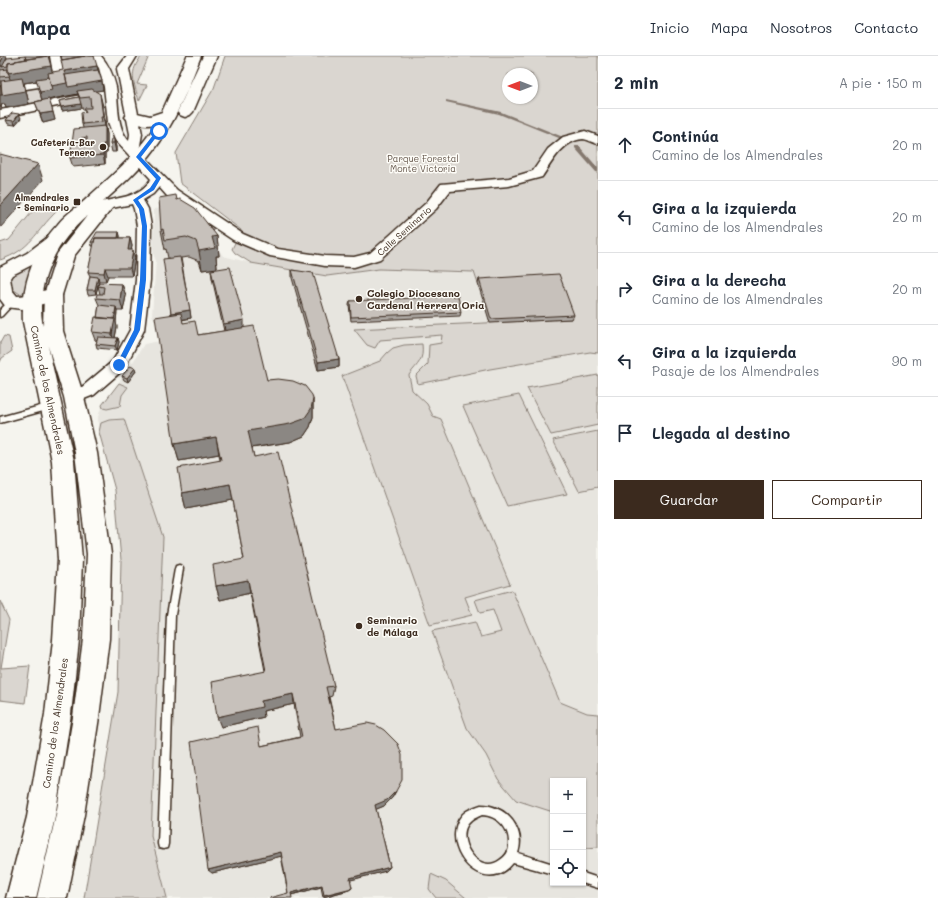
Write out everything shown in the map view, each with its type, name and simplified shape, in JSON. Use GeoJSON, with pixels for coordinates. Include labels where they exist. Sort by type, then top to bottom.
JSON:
{"type":"FeatureCollection","features":[{"type":"Feature","properties":{"kind":"main road","name":"Camino de los Almendrales"},"geometry":{"type":"LineString","coordinates":[[24,303],[66,254],[96,215],[107,205],[144,163],[194,56]]}},
{"type":"Feature","properties":{"kind":"main road","name":"Camino de los Almendrales"},"geometry":{"type":"LineString","coordinates":[[24,303],[35,283],[46,253],[61,230],[105,191],[162,150],[173,133],[200,81],[210,56]]}},
{"type":"Feature","properties":{"kind":"main road"},"geometry":{"type":"LineString","coordinates":[[134,116],[142,120],[154,121],[167,115]]}},
{"type":"Feature","properties":{"kind":"main road","name":"Camino de los Almendrales"},"geometry":{"type":"LineString","coordinates":[[24,303],[31,307],[34,333],[86,452],[100,554],[97,623],[84,732],[70,815],[52,898]]}},
{"type":"Feature","properties":{"kind":"main road","name":"Camino de los Almendrales"},"geometry":{"type":"LineString","coordinates":[[21,898],[41,817],[58,714],[66,640],[70,560],[63,461],[63,401]]}},
{"type":"Feature","properties":{"kind":"street"},"geometry":{"type":"LineString","coordinates":[[0,90],[60,81],[55,56]]}},
{"type":"Feature","properties":{"kind":"street","name":"Calle Seminario"},"geometry":{"type":"LineString","coordinates":[[95,56],[104,67],[114,122],[121,140],[172,193],[238,237],[275,253],[325,261],[354,262],[375,256],[431,206],[446,187],[509,182],[538,174],[552,152],[566,140],[585,135],[598,140]]}},
{"type":"Feature","properties":{"kind":"street"},"geometry":{"type":"LineString","coordinates":[[132,56],[123,69],[134,116],[136,134],[144,163]]}},
{"type":"Feature","properties":{"kind":"street"},"geometry":{"type":"LineString","coordinates":[[0,114],[110,94]]}},
{"type":"Feature","properties":{"kind":"street","name":"Camino de los Almendrales"},"geometry":{"type":"LineString","coordinates":[[107,205],[136,200],[152,189],[144,163]]}},
{"type":"Feature","properties":{"kind":"street"},"geometry":{"type":"LineString","coordinates":[[63,401],[88,391],[119,365],[137,330],[143,280],[144,226],[141,209],[136,200]]}},
{"type":"Feature","properties":{"kind":"street"},"geometry":{"type":"LineString","coordinates":[[24,303],[4,292],[1,277],[6,271],[33,257],[54,241]]}},
{"type":"Feature","properties":{"kind":"lane"},"geometry":{"type":"LineString","coordinates":[[0,420],[63,401]]}},
{"type":"Feature","properties":{"kind":"lane"},"geometry":{"type":"LineString","coordinates":[[163,844],[171,615],[179,569]]}},
{"type":"Feature","properties":{"kind":"lane"},"geometry":{"type":"LineString","coordinates":[[481,810],[491,811],[501,816],[508,824],[514,835],[515,846],[512,857],[506,865],[497,870],[487,870],[477,867],[468,859],[460,844],[460,828],[464,819],[472,812],[481,810]]}},
{"type":"Feature","properties":{"kind":"lane"},"geometry":{"type":"LineString","coordinates":[[512,857],[550,868]]}},
{"type":"Feature","properties":{"kind":"lane"},"geometry":{"type":"LineString","coordinates":[[586,879],[598,883]]}},
{"type":"Feature","properties":{"kind":"shaded area","name":"Seminario de Málaga"},"geometry":{"type":"Polygon","coordinates":[[[174,207],[202,225],[223,256],[251,263],[327,276],[379,269],[474,272],[598,327],[598,898],[84,898],[118,692],[121,560],[115,490],[99,432],[98,417],[102,405],[130,367],[144,344],[160,341],[159,326],[152,315],[156,260],[153,254],[154,209],[174,207]]]}},
{"type":"Feature","properties":{"kind":"green space"},"geometry":{"type":"Polygon","coordinates":[[[142,56],[149,56],[137,84],[147,85],[139,101],[133,77],[135,67],[142,56]]]}},
{"type":"Feature","properties":{"kind":"green space","name":"Parque Forestal Monte Victoria"},"geometry":{"type":"Polygon","coordinates":[[[225,56],[598,56],[598,353],[590,352],[490,369],[418,384],[416,376],[428,364],[429,345],[441,343],[442,335],[380,340],[375,348],[367,345],[354,329],[572,319],[557,279],[478,284],[474,272],[379,269],[327,276],[251,263],[235,253],[232,249],[241,230],[180,183],[176,153],[214,88],[225,56]]]}},
{"type":"Feature","properties":{"kind":"green space"},"geometry":{"type":"Polygon","coordinates":[[[39,87],[42,101],[29,104],[26,90],[39,87]]]}},
{"type":"Feature","properties":{"kind":"green space"},"geometry":{"type":"Polygon","coordinates":[[[36,207],[57,211],[26,246],[10,256],[0,260],[0,243],[9,240],[36,207]]]}},
{"type":"Feature","properties":{"kind":"green space"},"geometry":{"type":"Polygon","coordinates":[[[35,263],[25,292],[20,294],[11,288],[9,279],[21,270],[35,263]]]}},
{"type":"Feature","properties":{"kind":"green space"},"geometry":{"type":"Polygon","coordinates":[[[4,336],[9,337],[12,351],[2,358],[0,362],[0,343],[4,336]]]}},
{"type":"Feature","properties":{"kind":"green space"},"geometry":{"type":"Polygon","coordinates":[[[422,344],[421,358],[409,375],[412,390],[427,404],[433,416],[441,419],[510,584],[465,597],[472,615],[430,625],[342,376],[380,361],[393,348],[404,345],[422,344]]]}},
{"type":"Feature","properties":{"kind":"green space"},"geometry":{"type":"Polygon","coordinates":[[[598,375],[598,425],[551,435],[527,388],[598,375]]]}},
{"type":"Feature","properties":{"kind":"green space"},"geometry":{"type":"Polygon","coordinates":[[[119,383],[128,387],[122,395],[120,406],[107,409],[103,408],[102,405],[119,383]]]}},
{"type":"Feature","properties":{"kind":"green space"},"geometry":{"type":"Polygon","coordinates":[[[519,395],[567,494],[507,506],[463,406],[519,395]]]}},
{"type":"Feature","properties":{"kind":"green space"},"geometry":{"type":"Polygon","coordinates":[[[124,419],[163,537],[151,836],[167,898],[84,898],[118,692],[121,560],[115,490],[99,432],[101,423],[109,420],[124,419]]]}},
{"type":"Feature","properties":{"kind":"green space"},"geometry":{"type":"Polygon","coordinates":[[[598,431],[598,487],[579,491],[553,440],[598,431]]]}},
{"type":"Feature","properties":{"kind":"green space"},"geometry":{"type":"Polygon","coordinates":[[[512,590],[560,702],[587,713],[598,714],[598,847],[586,848],[586,778],[550,778],[550,811],[516,800],[498,779],[486,755],[467,728],[432,631],[475,622],[481,637],[501,632],[493,610],[480,613],[475,600],[512,590]]]}},
{"type":"Feature","properties":{"kind":"green space"},"geometry":{"type":"Polygon","coordinates":[[[0,601],[9,620],[1,668],[30,666],[25,703],[0,700],[0,601]]]}},
{"type":"Feature","properties":{"kind":"green space"},"geometry":{"type":"Polygon","coordinates":[[[431,874],[446,881],[466,898],[436,898],[429,889],[431,874]]]}},
{"type":"Feature","properties":{"kind":"building"},"geometry":{"type":"Polygon","coordinates":[[[0,56],[4,56],[0,63],[0,56]]]}},
{"type":"Feature","properties":{"kind":"building"},"geometry":{"type":"Polygon","coordinates":[[[25,56],[47,56],[26,59],[25,56]]]}},
{"type":"Feature","properties":{"kind":"building"},"geometry":{"type":"Polygon","coordinates":[[[25,56],[26,59],[8,63],[8,66],[2,67],[7,58],[25,56]]]}},
{"type":"Feature","properties":{"kind":"building"},"geometry":{"type":"Polygon","coordinates":[[[48,56],[51,66],[8,73],[8,63],[48,56]]]}},
{"type":"Feature","properties":{"kind":"building"},"geometry":{"type":"Polygon","coordinates":[[[61,56],[85,56],[62,60],[61,56]]]}},
{"type":"Feature","properties":{"kind":"building"},"geometry":{"type":"Polygon","coordinates":[[[94,56],[97,66],[64,71],[67,83],[51,86],[48,73],[63,70],[61,60],[94,56]]]}},
{"type":"Feature","properties":{"kind":"building"},"geometry":{"type":"Polygon","coordinates":[[[8,69],[10,76],[0,77],[0,70],[8,69]]]}},
{"type":"Feature","properties":{"kind":"building"},"geometry":{"type":"Polygon","coordinates":[[[98,70],[102,81],[68,87],[65,75],[98,70]]]}},
{"type":"Feature","properties":{"kind":"building"},"geometry":{"type":"Polygon","coordinates":[[[49,77],[52,90],[40,92],[36,79],[49,77]]]}},
{"type":"Feature","properties":{"kind":"building"},"geometry":{"type":"Polygon","coordinates":[[[22,78],[25,91],[2,95],[1,81],[22,78]]]}},
{"type":"Feature","properties":{"kind":"building"},"geometry":{"type":"Polygon","coordinates":[[[1,86],[2,95],[0,95],[1,86]]]}},
{"type":"Feature","properties":{"kind":"building"},"geometry":{"type":"Polygon","coordinates":[[[92,89],[100,94],[103,117],[101,117],[102,122],[82,124],[81,113],[86,112],[84,108],[91,108],[90,97],[80,98],[77,91],[92,89]]]}},
{"type":"Feature","properties":{"kind":"building"},"geometry":{"type":"Polygon","coordinates":[[[79,97],[81,104],[61,107],[59,101],[79,97]]]}},
{"type":"Feature","properties":{"kind":"building"},"geometry":{"type":"Polygon","coordinates":[[[49,99],[53,112],[40,114],[35,102],[49,99]]]}},
{"type":"Feature","properties":{"kind":"building"},"geometry":{"type":"Polygon","coordinates":[[[12,113],[19,114],[14,121],[6,120],[12,113]]]}},
{"type":"Feature","properties":{"kind":"building"},"geometry":{"type":"Polygon","coordinates":[[[105,126],[105,144],[103,144],[103,155],[70,158],[74,129],[105,126]],[[87,137],[81,138],[81,140],[87,140],[87,137]]]}},
{"type":"Feature","properties":{"kind":"building"},"geometry":{"type":"Polygon","coordinates":[[[111,139],[114,139],[114,143],[110,143],[111,139]]]}},
{"type":"Feature","properties":{"kind":"building"},"geometry":{"type":"Polygon","coordinates":[[[0,154],[38,164],[0,206],[0,154]]]}},
{"type":"Feature","properties":{"kind":"building"},"geometry":{"type":"Polygon","coordinates":[[[176,195],[177,200],[180,199],[195,208],[217,236],[212,237],[215,248],[199,251],[196,241],[186,237],[165,240],[163,229],[161,230],[159,198],[176,195]]]}},
{"type":"Feature","properties":{"kind":"building"},"geometry":{"type":"Polygon","coordinates":[[[97,232],[119,232],[118,238],[95,238],[94,242],[91,242],[97,232]]]}},
{"type":"Feature","properties":{"kind":"building"},"geometry":{"type":"Polygon","coordinates":[[[95,238],[130,238],[128,250],[133,250],[130,268],[105,268],[104,273],[88,272],[95,238]]]}},
{"type":"Feature","properties":{"kind":"building"},"geometry":{"type":"Polygon","coordinates":[[[180,257],[190,310],[171,313],[163,259],[180,257]]]}},
{"type":"Feature","properties":{"kind":"building"},"geometry":{"type":"Polygon","coordinates":[[[230,267],[244,320],[224,324],[211,270],[230,267]]]}},
{"type":"Feature","properties":{"kind":"building"},"geometry":{"type":"Polygon","coordinates":[[[292,270],[313,273],[339,359],[318,362],[292,270]]]}},
{"type":"Feature","properties":{"kind":"building"},"geometry":{"type":"Polygon","coordinates":[[[559,274],[574,315],[491,319],[479,279],[559,274]]]}},
{"type":"Feature","properties":{"kind":"building"},"geometry":{"type":"Polygon","coordinates":[[[90,276],[98,277],[95,290],[87,290],[90,276]]]}},
{"type":"Feature","properties":{"kind":"building"},"geometry":{"type":"Polygon","coordinates":[[[99,283],[122,284],[120,300],[96,298],[97,294],[103,294],[104,287],[98,286],[99,283]]]}},
{"type":"Feature","properties":{"kind":"building"},"geometry":{"type":"Polygon","coordinates":[[[458,296],[461,312],[351,317],[350,301],[458,296]]]}},
{"type":"Feature","properties":{"kind":"building"},"geometry":{"type":"Polygon","coordinates":[[[99,305],[116,307],[114,319],[97,318],[99,305]]]}},
{"type":"Feature","properties":{"kind":"building"},"geometry":{"type":"Polygon","coordinates":[[[181,313],[183,323],[195,321],[198,335],[254,326],[267,380],[278,379],[293,381],[305,386],[312,395],[313,399],[311,409],[304,419],[290,424],[248,431],[254,457],[278,452],[334,686],[326,687],[336,729],[367,723],[376,725],[384,730],[398,744],[402,755],[402,780],[396,791],[387,800],[375,805],[390,867],[350,878],[352,888],[324,895],[322,885],[291,893],[292,898],[269,898],[288,893],[281,852],[208,870],[191,742],[258,727],[261,746],[302,737],[293,694],[261,701],[262,707],[217,717],[212,682],[266,671],[248,580],[216,586],[213,565],[244,559],[230,484],[182,493],[178,468],[221,460],[216,437],[174,444],[155,317],[181,313]]]}},
{"type":"Feature","properties":{"kind":"building"},"geometry":{"type":"Polygon","coordinates":[[[95,317],[115,319],[112,334],[92,332],[95,317]]]}},
{"type":"Feature","properties":{"kind":"building"},"geometry":{"type":"Polygon","coordinates":[[[98,337],[118,338],[115,346],[96,344],[98,337]]]}},
{"type":"Feature","properties":{"kind":"building"},"geometry":{"type":"Polygon","coordinates":[[[130,366],[135,368],[127,378],[122,376],[130,366]]]}},
{"type":"Feature","properties":{"kind":"waterway"},"geometry":{"type":"LineString","coordinates":[[447,101],[500,113],[561,137]]}},
{"type":"Feature","properties":{"kind":"waterway"},"geometry":{"type":"LineString","coordinates":[[577,147],[598,171]]}},
{"type":"Feature","properties":{"kind":"place","name":"Cafetería-Bar Ternero"},"geometry":{"type":"Point","coordinates":[103,147]}},
{"type":"Feature","properties":{"kind":"place","name":"Almendrales - Seminario"},"geometry":{"type":"Point","coordinates":[77,202]}},
{"type":"Feature","properties":{"kind":"place","name":"Colegio Diocesano Cardenal Herrera Oria"},"geometry":{"type":"Point","coordinates":[359,299]}},
{"type":"Feature","properties":{"kind":"place","name":"Seminario de Málaga"},"geometry":{"type":"Point","coordinates":[359,626]}},
{"type":"Feature","properties":{"kind":"route"},"geometry":{"type":"LineString","coordinates":[[119,365],[137,330],[143,280],[144,226],[141,209],[136,200],[152,189],[158,178],[139,157],[159,131]]}}]}
